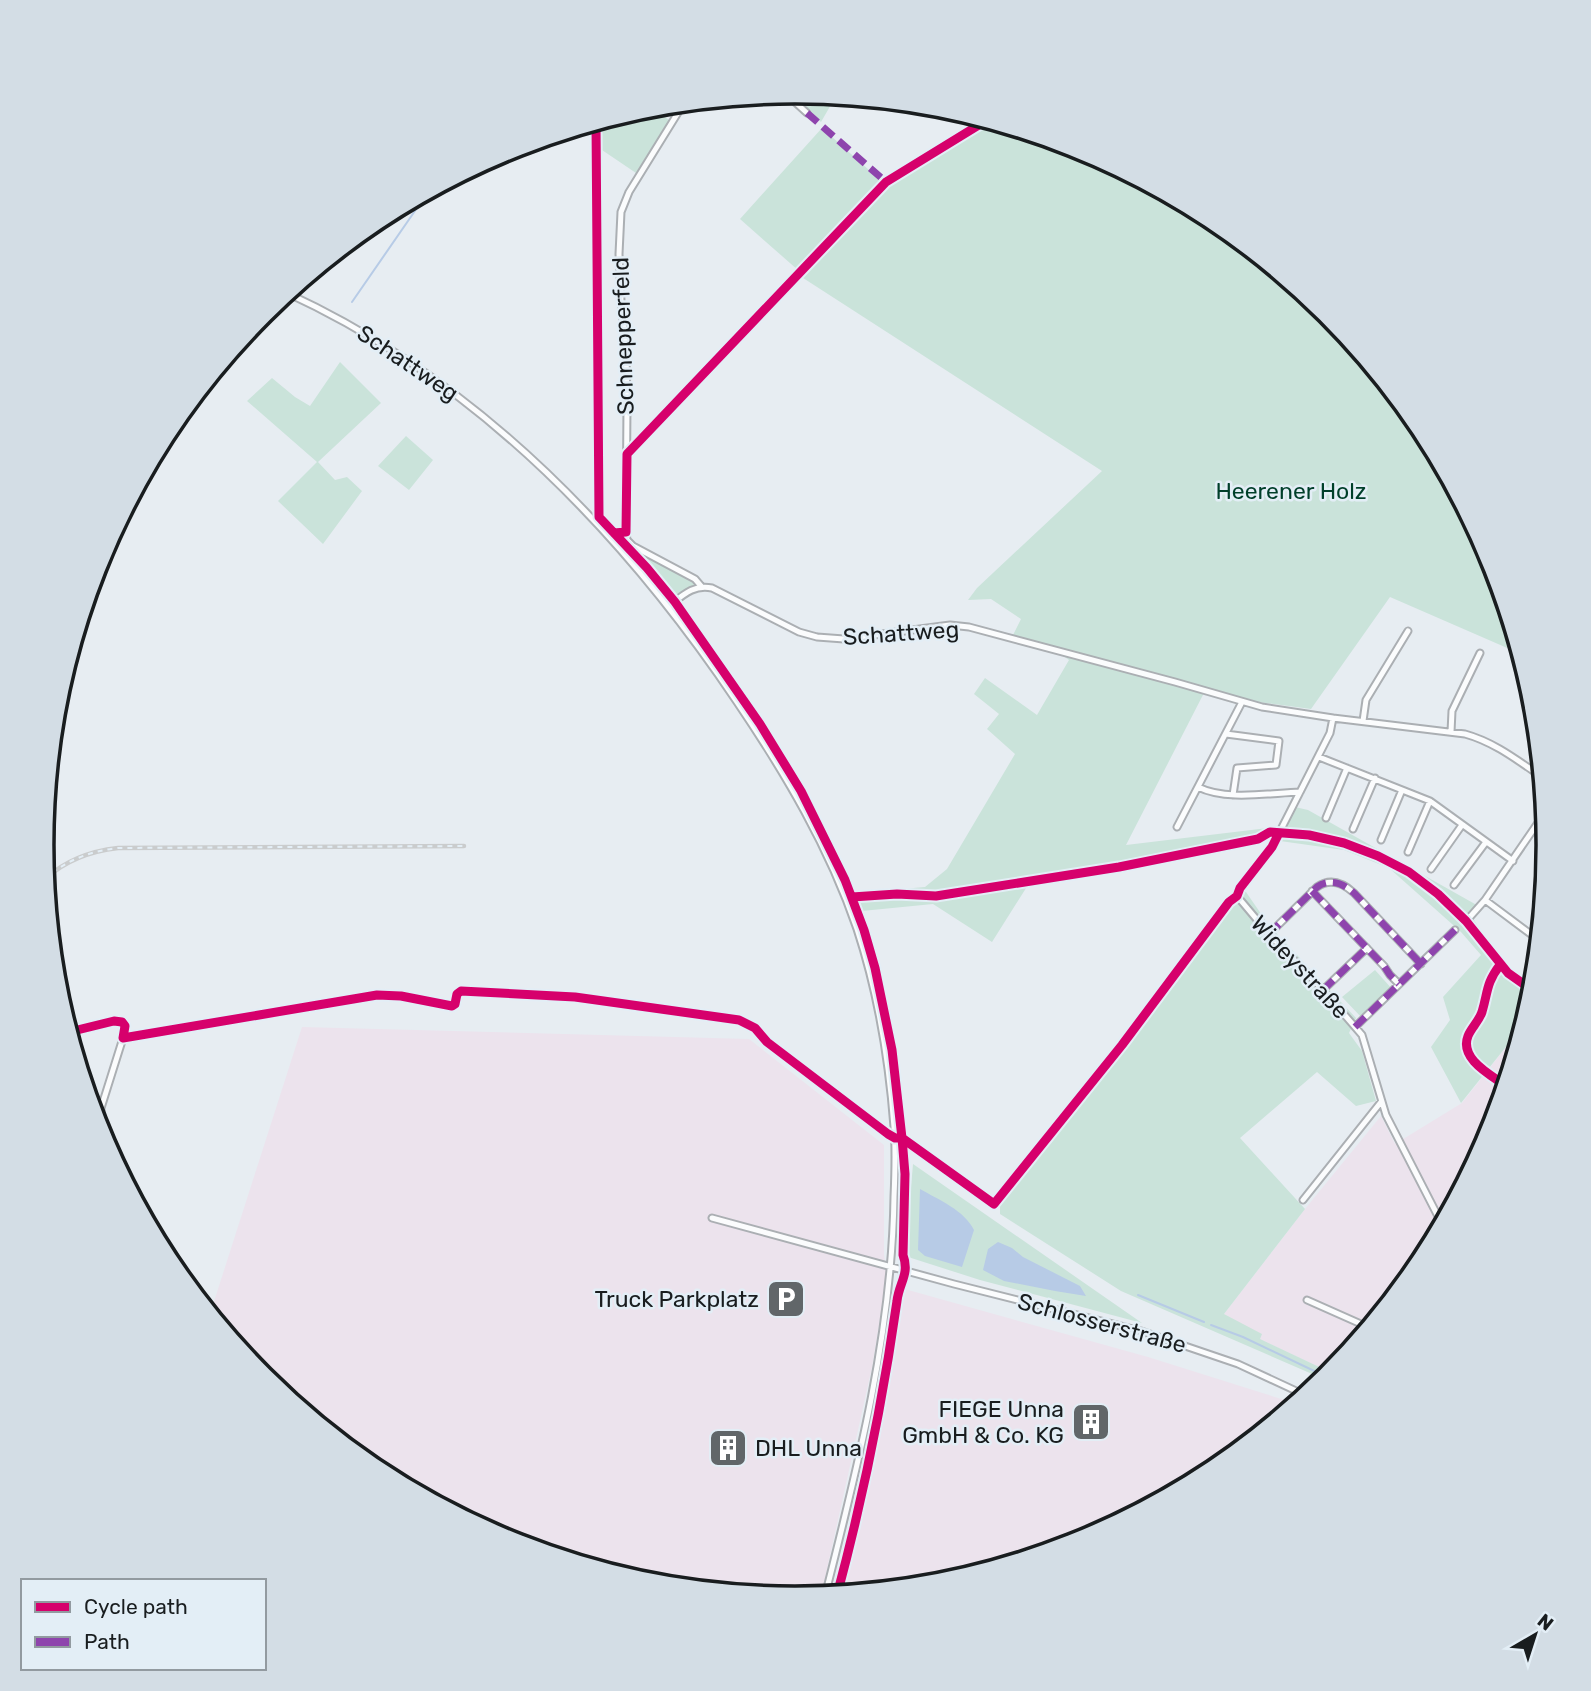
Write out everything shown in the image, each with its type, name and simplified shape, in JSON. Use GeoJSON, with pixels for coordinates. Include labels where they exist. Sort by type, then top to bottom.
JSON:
{"type":"FeatureCollection","features":[{"type":"Feature","properties":{"kind":"street"},"geometry":{"type":"LineString","coordinates":[[797,104],[807,113]]}},
{"type":"Feature","properties":{"kind":"street","name":"Schnepperfeld"},"geometry":{"type":"LineString","coordinates":[[677,114],[629,192],[621,212],[619,254],[627,405],[626,532],[627,540],[633,546],[695,579],[701,586]]}},
{"type":"Feature","properties":{"kind":"street","name":"Schattweg"},"geometry":{"type":"LineString","coordinates":[[297,297],[374,338],[443,384],[507,435],[559,484],[669,606],[781,769],[827,855],[857,929],[878,1006],[895,1138],[891,1267],[884,1322],[854,1481],[828,1586]]}},
{"type":"Feature","properties":{"kind":"street"},"geometry":{"type":"LineString","coordinates":[[669,606],[701,586]]}},
{"type":"Feature","properties":{"kind":"street","name":"Schattweg"},"geometry":{"type":"LineString","coordinates":[[701,586],[712,587],[799,632],[817,637],[844,639],[950,625],[968,627],[1262,707],[1465,734],[1487,741],[1532,771]]}},
{"type":"Feature","properties":{"kind":"street"},"geometry":{"type":"LineString","coordinates":[[1363,721],[1366,700],[1408,631]]}},
{"type":"Feature","properties":{"kind":"street"},"geometry":{"type":"LineString","coordinates":[[1451,732],[1452,711],[1480,653]]}},
{"type":"Feature","properties":{"kind":"street"},"geometry":{"type":"LineString","coordinates":[[1177,827],[1242,702]]}},
{"type":"Feature","properties":{"kind":"street","name":"Wideystraße"},"geometry":{"type":"LineString","coordinates":[[1334,718],[1331,733],[1272,846],[1237,895],[1269,934],[1362,1035],[1386,1115],[1437,1215]]}},
{"type":"Feature","properties":{"kind":"street"},"geometry":{"type":"LineString","coordinates":[[1226,734],[1279,741],[1276,765],[1237,768],[1233,795]]}},
{"type":"Feature","properties":{"kind":"street"},"geometry":{"type":"LineString","coordinates":[[1319,757],[1430,801],[1513,861]]}},
{"type":"Feature","properties":{"kind":"street"},"geometry":{"type":"LineString","coordinates":[[1326,818],[1347,768]]}},
{"type":"Feature","properties":{"kind":"street"},"geometry":{"type":"LineString","coordinates":[[1353,829],[1375,778]]}},
{"type":"Feature","properties":{"kind":"street"},"geometry":{"type":"LineString","coordinates":[[1198,787],[1215,794],[1233,795],[1300,792]]}},
{"type":"Feature","properties":{"kind":"street"},"geometry":{"type":"LineString","coordinates":[[1381,840],[1402,790]]}},
{"type":"Feature","properties":{"kind":"street"},"geometry":{"type":"LineString","coordinates":[[1408,852],[1430,801]]}},
{"type":"Feature","properties":{"kind":"street"},"geometry":{"type":"LineString","coordinates":[[1431,869],[1462,825]]}},
{"type":"Feature","properties":{"kind":"street"},"geometry":{"type":"LineString","coordinates":[[1469,918],[1485,900],[1536,826]]}},
{"type":"Feature","properties":{"kind":"street"},"geometry":{"type":"LineString","coordinates":[[1454,885],[1486,842]]}},
{"type":"Feature","properties":{"kind":"street"},"geometry":{"type":"LineString","coordinates":[[1269,934],[1322,883],[1335,882],[1349,888],[1421,964]]}},
{"type":"Feature","properties":{"kind":"street"},"geometry":{"type":"LineString","coordinates":[[1312,891],[1399,984]]}},
{"type":"Feature","properties":{"kind":"street"},"geometry":{"type":"LineString","coordinates":[[1485,900],[1531,935]]}},
{"type":"Feature","properties":{"kind":"street"},"geometry":{"type":"LineString","coordinates":[[1355,1027],[1455,930]]}},
{"type":"Feature","properties":{"kind":"street"},"geometry":{"type":"LineString","coordinates":[[1323,990],[1367,948]]}},
{"type":"Feature","properties":{"kind":"street"},"geometry":{"type":"LineString","coordinates":[[102,1106],[125,1026],[122,1022],[114,1021]]}},
{"type":"Feature","properties":{"kind":"street"},"geometry":{"type":"LineString","coordinates":[[123,1038],[216,1023]]}},
{"type":"Feature","properties":{"kind":"street"},"geometry":{"type":"LineString","coordinates":[[1303,1200],[1381,1102]]}},
{"type":"Feature","properties":{"kind":"street","name":"Schlosserstraße"},"geometry":{"type":"LineString","coordinates":[[712,1218],[1166,1338],[1238,1364],[1297,1391]]}},
{"type":"Feature","properties":{"kind":"street"},"geometry":{"type":"LineString","coordinates":[[1307,1300],[1361,1324]]}},
{"type":"Feature","properties":{"kind":"shaded area"},"geometry":{"type":"Polygon","coordinates":[[[302,1027],[749,1039],[884,1145],[884,1255],[887,1277],[872,1367],[823,1586],[747,1585],[651,1573],[557,1547],[468,1510],[384,1462],[344,1434],[271,1370],[213,1304],[302,1027]]]}},
{"type":"Feature","properties":{"kind":"shaded area"},"geometry":{"type":"Polygon","coordinates":[[[1509,1043],[1480,1129],[1437,1216],[1384,1297],[1322,1368],[1259,1339],[1261,1335],[1224,1314],[1381,1116],[1395,1144],[1462,1103],[1509,1043]]]}},
{"type":"Feature","properties":{"kind":"shaded area"},"geometry":{"type":"Polygon","coordinates":[[[901,1288],[1148,1357],[1287,1401],[1247,1434],[1207,1462],[1123,1510],[1079,1530],[1034,1547],[940,1573],[842,1585],[901,1288]]]}},
{"type":"Feature","properties":{"kind":"green space"},"geometry":{"type":"Polygon","coordinates":[[[801,104],[831,105],[821,122],[801,104]]]}},
{"type":"Feature","properties":{"kind":"green space"},"geometry":{"type":"Polygon","coordinates":[[[664,116],[669,120],[636,173],[602,150],[602,131],[651,118],[664,116]]]}},
{"type":"Feature","properties":{"kind":"green space"},"geometry":{"type":"Polygon","coordinates":[[[822,128],[879,179],[881,186],[799,271],[740,219],[822,128]]]}},
{"type":"Feature","properties":{"kind":"green space","name":"Heerener Holz"},"geometry":{"type":"Polygon","coordinates":[[[980,128],[1034,144],[1123,181],[1207,229],[1247,257],[1320,321],[1384,394],[1412,434],[1460,518],[1480,562],[1510,649],[1390,597],[1311,709],[1243,700],[1206,689],[1126,845],[1276,827],[1268,840],[1028,885],[992,942],[933,904],[862,911],[855,893],[925,887],[947,869],[1015,754],[987,729],[999,714],[974,694],[985,678],[1037,715],[1069,660],[1049,646],[1013,635],[1021,619],[991,599],[968,600],[977,588],[1102,471],[800,276],[889,184],[980,128]]]}},
{"type":"Feature","properties":{"kind":"green space"},"geometry":{"type":"Polygon","coordinates":[[[340,362],[381,403],[318,462],[335,480],[347,477],[362,491],[323,544],[278,501],[317,462],[247,401],[272,378],[310,406],[340,362]]]}},
{"type":"Feature","properties":{"kind":"green space"},"geometry":{"type":"Polygon","coordinates":[[[406,436],[433,460],[409,490],[378,466],[406,436]]]}},
{"type":"Feature","properties":{"kind":"green space"},"geometry":{"type":"Polygon","coordinates":[[[641,554],[693,581],[695,585],[673,596],[639,557],[641,554]]]}},
{"type":"Feature","properties":{"kind":"green space"},"geometry":{"type":"Polygon","coordinates":[[[1295,807],[1308,810],[1482,908],[1473,918],[1493,949],[1524,984],[1509,1043],[1461,1103],[1431,1047],[1450,1020],[1443,997],[1481,955],[1461,932],[1389,868],[1344,850],[1280,841],[1295,807]]]}},
{"type":"Feature","properties":{"kind":"green space"},"geometry":{"type":"Polygon","coordinates":[[[1246,892],[1268,924],[1356,1018],[1349,1033],[1362,1051],[1376,1101],[1356,1106],[1317,1072],[1240,1138],[1305,1209],[1224,1314],[1262,1334],[1260,1339],[1322,1368],[1315,1375],[1121,1291],[1000,1214],[1000,1194],[1231,893],[1246,892]]]}},
{"type":"Feature","properties":{"kind":"green space"},"geometry":{"type":"Polygon","coordinates":[[[1375,970],[1393,990],[1363,1019],[1342,997],[1375,970]]]}},
{"type":"Feature","properties":{"kind":"green space"},"geometry":{"type":"Polygon","coordinates":[[[913,1164],[1142,1323],[980,1280],[905,1256],[913,1164]]]}},
{"type":"Feature","properties":{"kind":"water"},"geometry":{"type":"Polygon","coordinates":[[[920,1189],[958,1211],[974,1230],[962,1267],[925,1256],[918,1250],[920,1189]]]}},
{"type":"Feature","properties":{"kind":"water"},"geometry":{"type":"Polygon","coordinates":[[[998,1242],[1080,1286],[1086,1296],[1004,1281],[983,1270],[988,1249],[998,1242]]]}},
{"type":"Feature","properties":{"kind":"waterway"},"geometry":{"type":"LineString","coordinates":[[352,302],[416,210]]}},
{"type":"Feature","properties":{"kind":"waterway"},"geometry":{"type":"LineString","coordinates":[[1138,1295],[1204,1322]]}},
{"type":"Feature","properties":{"kind":"waterway"},"geometry":{"type":"LineString","coordinates":[[1211,1325],[1317,1372]]}},
{"type":"Feature","properties":{"kind":"railway"},"geometry":{"type":"LineString","coordinates":[[55,871],[79,858],[118,848],[464,846]]}},
{"type":"Feature","properties":{"kind":"marked path"},"geometry":{"type":"LineString","coordinates":[[807,113],[886,182]]}},
{"type":"Feature","properties":{"kind":"marked path"},"geometry":{"type":"LineString","coordinates":[[1269,934],[1317,887],[1336,883],[1354,893],[1421,964]]}},
{"type":"Feature","properties":{"kind":"marked path"},"geometry":{"type":"LineString","coordinates":[[1312,891],[1399,984]]}},
{"type":"Feature","properties":{"kind":"marked path"},"geometry":{"type":"LineString","coordinates":[[1355,1027],[1455,930]]}},
{"type":"Feature","properties":{"kind":"marked path"},"geometry":{"type":"LineString","coordinates":[[1323,990],[1367,948]]}},
{"type":"Feature","properties":{"kind":"cycle path"},"geometry":{"type":"LineString","coordinates":[[614,533],[626,532],[627,454],[886,182],[975,127]]}},
{"type":"Feature","properties":{"kind":"cycle path"},"geometry":{"type":"LineString","coordinates":[[596,132],[599,517],[675,602],[760,724],[801,791],[845,880],[864,930],[892,1050],[905,1174],[905,1268],[872,1449],[839,1585]]}},
{"type":"Feature","properties":{"kind":"cycle path"},"geometry":{"type":"LineString","coordinates":[[852,897],[897,894],[936,896],[1119,867],[1258,839],[1270,832],[1309,835],[1344,843],[1409,872],[1438,894],[1466,921],[1508,973],[1524,984]]}},
{"type":"Feature","properties":{"kind":"cycle path"},"geometry":{"type":"LineString","coordinates":[[78,1030],[114,1021],[122,1022],[125,1026],[123,1038],[377,995],[401,996],[452,1006],[461,991],[575,997],[739,1020],[755,1028],[767,1042],[888,1134],[902,1138],[994,1204],[1122,1045],[1229,902],[1237,896],[1279,833]]}},
{"type":"Feature","properties":{"kind":"cycle path"},"geometry":{"type":"LineString","coordinates":[[1498,1080],[1478,1066],[1466,1044],[1469,1033],[1482,1012],[1495,971],[1500,965]]}},
{"type":"Feature","properties":{"kind":"place","name":"Truck Parkplatz"},"geometry":{"type":"Point","coordinates":[786,1299]}},
{"type":"Feature","properties":{"kind":"place","name":"FIEGE Unna GmbH & Co. KG"},"geometry":{"type":"Point","coordinates":[1091,1422]}},
{"type":"Feature","properties":{"kind":"place","name":"DHL Unna"},"geometry":{"type":"Point","coordinates":[728,1448]}}]}
